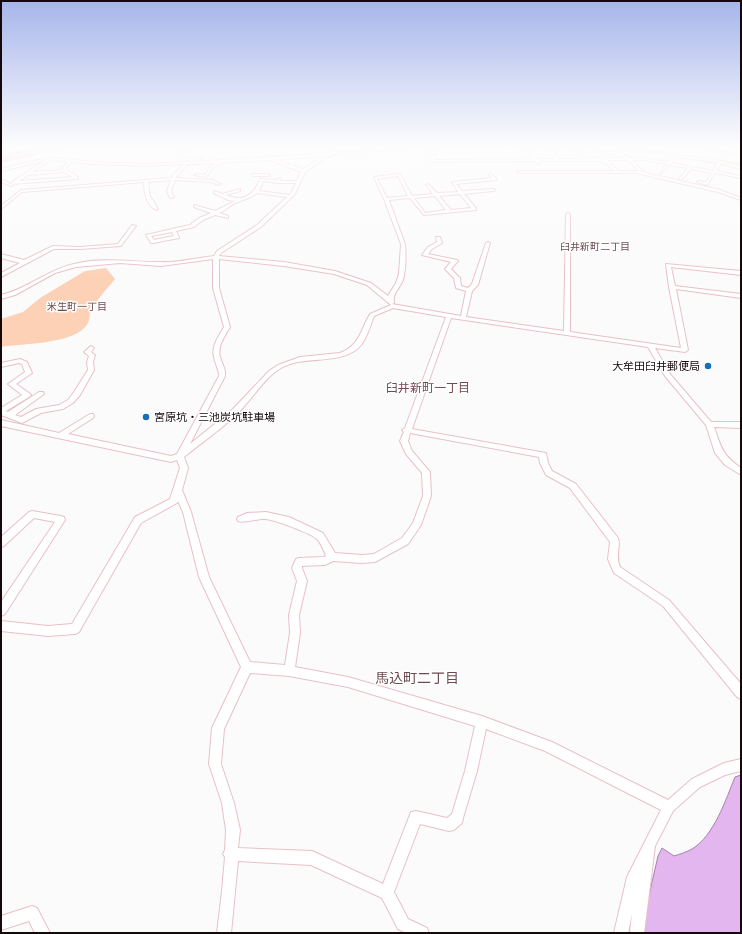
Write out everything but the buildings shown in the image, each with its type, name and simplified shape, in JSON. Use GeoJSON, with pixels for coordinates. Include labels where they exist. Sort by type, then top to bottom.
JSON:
{"type":"FeatureCollection","features":[{"type":"Feature","properties":{"kind":"street"},"geometry":{"type":"LineString","coordinates":[[1,208],[21,191],[26,191]]}},
{"type":"Feature","properties":{"kind":"street"},"geometry":{"type":"LineString","coordinates":[[147,191],[147,198],[156,208]]}},
{"type":"Feature","properties":{"kind":"street"},"geometry":{"type":"LineString","coordinates":[[169,191],[172,198]]}},
{"type":"Feature","properties":{"kind":"street"},"geometry":{"type":"LineString","coordinates":[[223,195],[237,191]]}},
{"type":"Feature","properties":{"kind":"street"},"geometry":{"type":"LineString","coordinates":[[1,626],[48,631],[75,629],[138,520],[174,501],[184,468],[180,456],[223,372],[216,356],[218,346],[227,326],[216,288],[216,258],[223,248],[259,226],[291,196],[294,191]]}},
{"type":"Feature","properties":{"kind":"street"},"geometry":{"type":"LineString","coordinates":[[382,191],[403,244],[404,252],[399,284],[392,292],[391,303]]}},
{"type":"Feature","properties":{"kind":"street"},"geometry":{"type":"LineString","coordinates":[[408,191],[424,214],[474,209],[459,191]]}},
{"type":"Feature","properties":{"kind":"street"},"geometry":{"type":"LineString","coordinates":[[432,191],[450,212]]}},
{"type":"Feature","properties":{"kind":"street"},"geometry":{"type":"LineString","coordinates":[[386,199],[487,191]]}},
{"type":"Feature","properties":{"kind":"street"},"geometry":{"type":"LineString","coordinates":[[493,191],[498,196]]}},
{"type":"Feature","properties":{"kind":"street"},"geometry":{"type":"LineString","coordinates":[[717,191],[741,199]]}},
{"type":"Feature","properties":{"kind":"street"},"geometry":{"type":"LineString","coordinates":[[215,192],[230,199],[242,200]]}},
{"type":"Feature","properties":{"kind":"street"},"geometry":{"type":"LineString","coordinates":[[174,231],[177,237],[153,242],[148,235],[174,231],[192,226],[201,219],[225,209],[229,205],[256,192],[291,196]]}},
{"type":"Feature","properties":{"kind":"street"},"geometry":{"type":"LineString","coordinates":[[196,206],[226,217]]}},
{"type":"Feature","properties":{"kind":"street"},"geometry":{"type":"LineString","coordinates":[[567,333],[568,214]]}},
{"type":"Feature","properties":{"kind":"street"},"geometry":{"type":"LineString","coordinates":[[1,275],[53,247],[80,248],[119,245],[134,226]]}},
{"type":"Feature","properties":{"kind":"street"},"geometry":{"type":"LineString","coordinates":[[438,238],[440,243],[430,248],[425,255],[455,261],[448,269],[457,278],[458,287],[469,290]]}},
{"type":"Feature","properties":{"kind":"street"},"geometry":{"type":"LineString","coordinates":[[463,318],[469,290],[475,285],[488,243]]}},
{"type":"Feature","properties":{"kind":"street"},"geometry":{"type":"LineString","coordinates":[[1,256],[24,262]]}},
{"type":"Feature","properties":{"kind":"street"},"geometry":{"type":"LineString","coordinates":[[1,297],[20,291],[53,272],[75,265],[120,261],[161,264],[216,258],[284,264],[335,273],[369,284],[391,303],[449,316],[685,350],[668,265],[741,273]]}},
{"type":"Feature","properties":{"kind":"street"},"geometry":{"type":"LineString","coordinates":[[672,287],[741,296]]}},
{"type":"Feature","properties":{"kind":"street"},"geometry":{"type":"LineString","coordinates":[[1,423],[63,434],[167,459],[180,456],[236,411],[270,372],[285,364],[300,359],[341,355],[348,352],[359,343],[372,315],[391,303]]}},
{"type":"Feature","properties":{"kind":"street"},"geometry":{"type":"LineString","coordinates":[[289,671],[295,633],[294,615],[302,581],[297,568],[299,562],[325,561],[332,556],[362,559],[375,558],[404,542],[417,525],[427,496],[426,472],[409,452],[404,441],[406,430],[449,316]]}},
{"type":"Feature","properties":{"kind":"street"},"geometry":{"type":"LineString","coordinates":[[650,346],[667,374],[709,424],[718,451],[728,463],[741,471]]}},
{"type":"Feature","properties":{"kind":"street"},"geometry":{"type":"LineString","coordinates":[[1,412],[22,420],[42,410],[60,408],[66,405],[83,384],[85,377],[91,370],[90,362],[92,355],[88,352],[91,348]]}},
{"type":"Feature","properties":{"kind":"street"},"geometry":{"type":"LineString","coordinates":[[1,365],[20,361],[25,363],[29,373],[11,384],[27,394],[1,412]]}},
{"type":"Feature","properties":{"kind":"street"},"geometry":{"type":"LineString","coordinates":[[9,415],[41,394]]}},
{"type":"Feature","properties":{"kind":"street"},"geometry":{"type":"LineString","coordinates":[[63,434],[90,416]]}},
{"type":"Feature","properties":{"kind":"street"},"geometry":{"type":"LineString","coordinates":[[709,424],[741,425]]}},
{"type":"Feature","properties":{"kind":"street"},"geometry":{"type":"LineString","coordinates":[[46,428],[63,434]]}},
{"type":"Feature","properties":{"kind":"street"},"geometry":{"type":"LineString","coordinates":[[406,430],[543,454],[544,463],[549,473],[573,486],[615,541],[612,551],[613,562],[617,570],[666,603],[741,693]]}},
{"type":"Feature","properties":{"kind":"street"},"geometry":{"type":"LineString","coordinates":[[178,491],[186,512],[204,577],[247,667]]}},
{"type":"Feature","properties":{"kind":"street"},"geometry":{"type":"LineString","coordinates":[[1,543],[32,514],[61,520],[1,611]]}},
{"type":"Feature","properties":{"kind":"street"},"geometry":{"type":"LineString","coordinates":[[241,519],[266,515],[286,520],[320,536],[332,556]]}},
{"type":"Feature","properties":{"kind":"street"},"geometry":{"type":"LineString","coordinates":[[247,667],[289,671],[348,682],[482,722],[548,746],[669,807]]}},
{"type":"Feature","properties":{"kind":"street"},"geometry":{"type":"LineString","coordinates":[[224,933],[229,891],[232,830],[228,803],[215,764],[218,728],[247,667]]}},
{"type":"Feature","properties":{"kind":"street"},"geometry":{"type":"LineString","coordinates":[[387,893],[416,817],[449,825],[457,818],[472,772],[482,722]]}},
{"type":"Feature","properties":{"kind":"street"},"geometry":{"type":"LineString","coordinates":[[621,933],[634,877],[669,807],[696,783],[724,769],[741,765]]}},
{"type":"Feature","properties":{"kind":"street"},"geometry":{"type":"LineString","coordinates":[[637,933],[650,845]]}},
{"type":"Feature","properties":{"kind":"street"},"geometry":{"type":"LineString","coordinates":[[230,854],[312,858],[387,893],[403,924],[422,933]]}},
{"type":"Feature","properties":{"kind":"street"},"geometry":{"type":"LineString","coordinates":[[1,923],[32,913],[43,933]]}},
{"type":"Feature","properties":{"kind":"shaded area"},"geometry":{"type":"Polygon","coordinates":[[[106,268],[115,279],[96,302],[90,313],[88,323],[82,330],[61,339],[48,342],[1,347],[1,319],[23,312],[40,298],[85,271],[106,268]]]}},
{"type":"Feature","properties":{"kind":"shaded area"},"geometry":{"type":"Polygon","coordinates":[[[741,775],[741,933],[644,933],[642,926],[658,856],[662,848],[674,856],[690,850],[700,843],[713,826],[735,777],[741,775]]]}},
{"type":"Feature","properties":{"kind":"place","name":"大牟田臼井郵便局"},"geometry":{"type":"Point","coordinates":[708,366]}},
{"type":"Feature","properties":{"kind":"place","name":"宮原坑・三池炭坑駐車場"},"geometry":{"type":"Point","coordinates":[146,417]}},
{"type":"Feature","properties":{"kind":"district","name":"臼井新町二丁目"},"geometry":{"type":"Point","coordinates":[595,246]}},
{"type":"Feature","properties":{"kind":"district","name":"米生町一丁目"},"geometry":{"type":"Point","coordinates":[77,306]}},
{"type":"Feature","properties":{"kind":"district","name":"臼井新町一丁目"},"geometry":{"type":"Point","coordinates":[428,387]}},
{"type":"Feature","properties":{"kind":"district","name":"馬込町二丁目"},"geometry":{"type":"Point","coordinates":[417,678]}}]}
